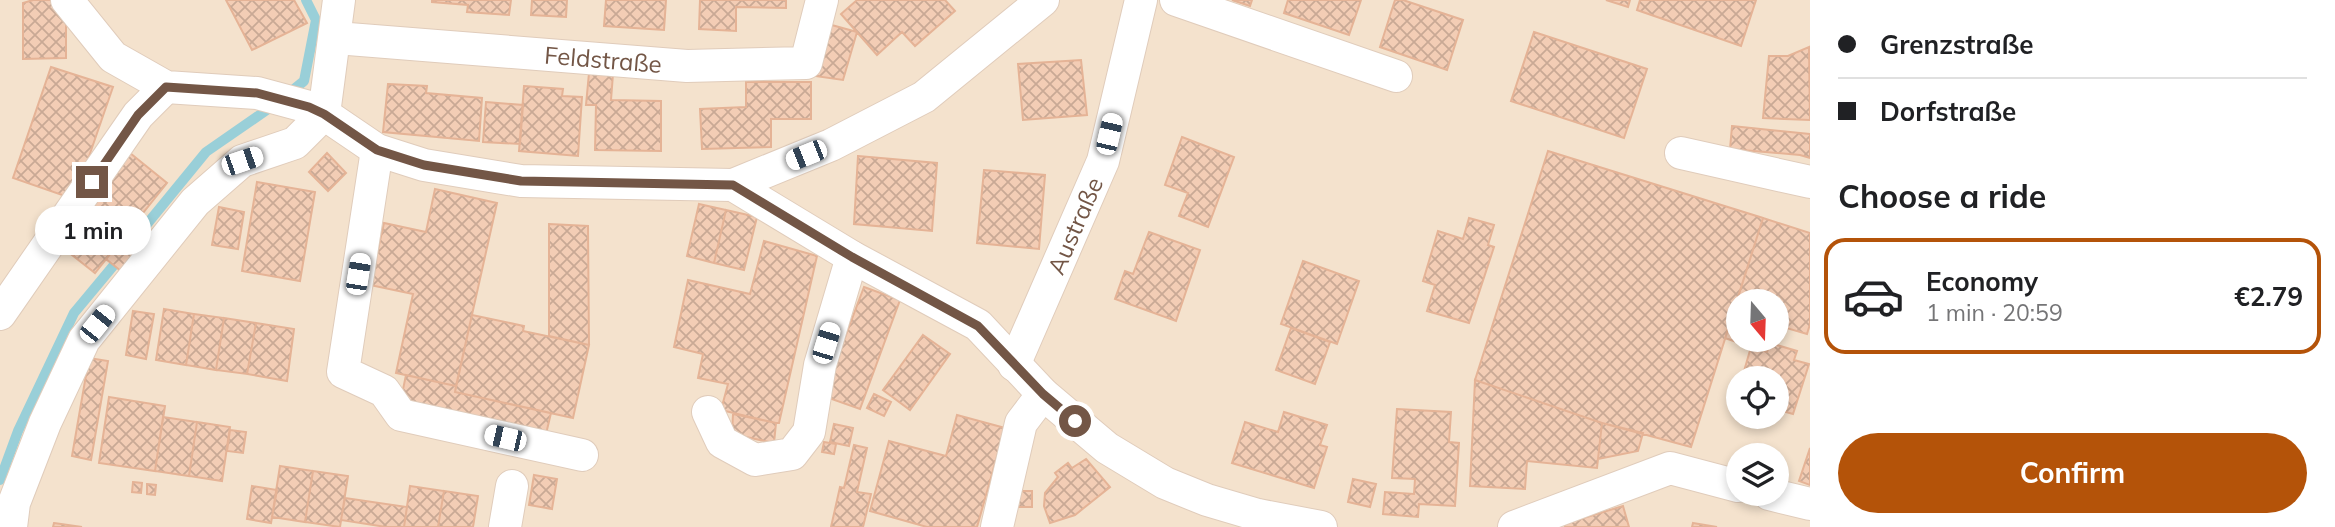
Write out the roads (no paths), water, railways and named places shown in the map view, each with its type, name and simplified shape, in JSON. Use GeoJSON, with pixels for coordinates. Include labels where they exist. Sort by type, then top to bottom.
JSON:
{"type":"FeatureCollection","features":[{"type":"Feature","properties":{"kind":"street"},"geometry":{"type":"LineString","coordinates":[[67,0],[113,57],[166,87],[257,93],[317,111],[377,150],[424,165],[521,181],[733,185],[831,145],[924,97],[1043,0]]}},
{"type":"Feature","properties":{"kind":"street"},"geometry":{"type":"LineString","coordinates":[[11,527],[14,503],[46,423],[84,340],[195,202],[242,161],[295,143],[317,111],[336,38],[339,0]]}},
{"type":"Feature","properties":{"kind":"street","name":"Feldstraße"},"geometry":{"type":"LineString","coordinates":[[336,38],[687,65],[806,63],[822,0]]}},
{"type":"Feature","properties":{"kind":"street","name":"Austraße"},"geometry":{"type":"LineString","coordinates":[[1014,365],[1103,161],[1141,0]]}},
{"type":"Feature","properties":{"kind":"street"},"geometry":{"type":"LineString","coordinates":[[1176,0],[1396,76]]}},
{"type":"Feature","properties":{"kind":"street"},"geometry":{"type":"LineString","coordinates":[[0,314],[138,115],[166,87]]}},
{"type":"Feature","properties":{"kind":"street"},"geometry":{"type":"LineString","coordinates":[[377,150],[343,372],[384,391],[401,415],[582,455]]}},
{"type":"Feature","properties":{"kind":"street"},"geometry":{"type":"LineString","coordinates":[[1681,153],[1810,181]]}},
{"type":"Feature","properties":{"kind":"street"},"geometry":{"type":"LineString","coordinates":[[733,185],[852,257],[978,326],[1043,394],[1107,448],[1165,483],[1258,515],[1321,527]]}},
{"type":"Feature","properties":{"kind":"street"},"geometry":{"type":"LineString","coordinates":[[708,412],[722,442],[755,460],[792,454],[809,432],[820,365],[852,257]]}},
{"type":"Feature","properties":{"kind":"street"},"geometry":{"type":"LineString","coordinates":[[99,360],[110,308]]}},
{"type":"Feature","properties":{"kind":"street"},"geometry":{"type":"LineString","coordinates":[[996,527],[1021,423],[1043,394]]}},
{"type":"Feature","properties":{"kind":"street"},"geometry":{"type":"LineString","coordinates":[[1514,527],[1670,468],[1726,483]]}},
{"type":"Feature","properties":{"kind":"street"},"geometry":{"type":"LineString","coordinates":[[505,527],[512,486]]}},
{"type":"Feature","properties":{"kind":"street"},"geometry":{"type":"LineString","coordinates":[[1789,499],[1810,504]]}},
{"type":"Feature","properties":{"kind":"waterway"},"geometry":{"type":"LineString","coordinates":[[288,94],[304,81],[316,20],[306,0]]}},
{"type":"Feature","properties":{"kind":"waterway"},"geometry":{"type":"LineString","coordinates":[[129,246],[206,152],[274,105]]}},
{"type":"Feature","properties":{"kind":"waterway"},"geometry":{"type":"LineString","coordinates":[[0,480],[18,431],[74,313],[114,265]]}}]}
